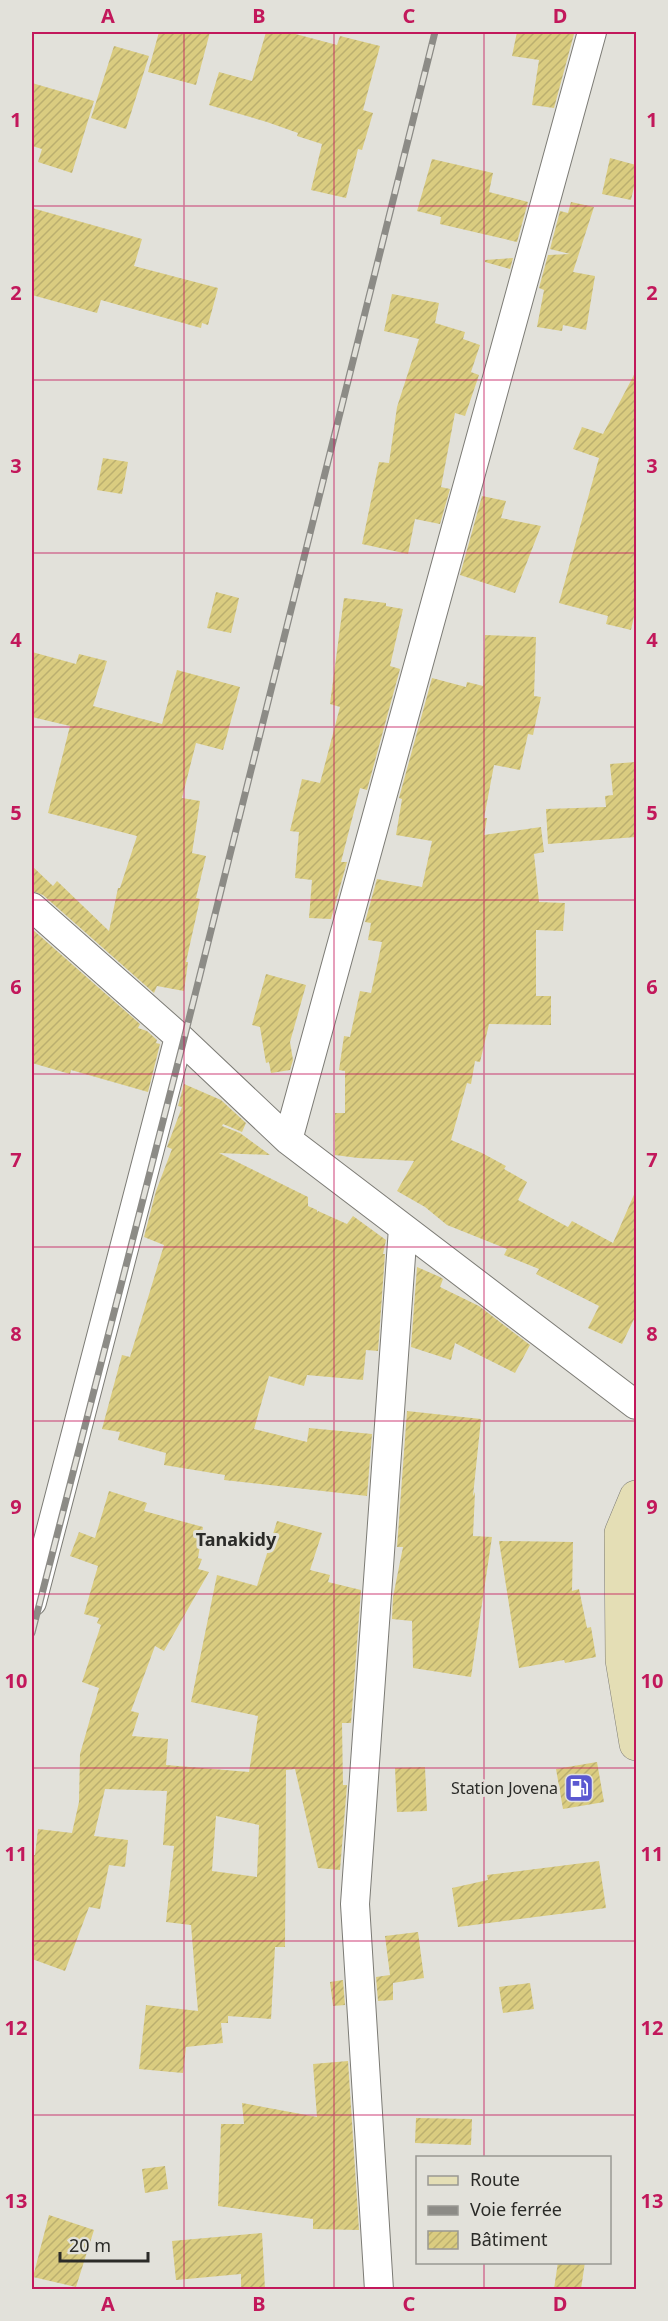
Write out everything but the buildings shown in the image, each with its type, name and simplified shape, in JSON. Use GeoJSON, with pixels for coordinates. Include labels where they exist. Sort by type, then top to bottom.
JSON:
{"type":"FeatureCollection","features":[{"type":"Feature","properties":{"kind":"main road"},"geometry":{"type":"LineString","coordinates":[[636,1497],[621,1533],[621,1544],[622,1660],[636,1744]]}},
{"type":"Feature","properties":{"kind":"street"},"geometry":{"type":"LineString","coordinates":[[288,1140],[592,32]]}},
{"type":"Feature","properties":{"kind":"street"},"geometry":{"type":"LineString","coordinates":[[32,907],[179,1037],[288,1140],[636,1405]]}},
{"type":"Feature","properties":{"kind":"street"},"geometry":{"type":"LineString","coordinates":[[32,1602],[179,1037]]}},
{"type":"Feature","properties":{"kind":"street"},"geometry":{"type":"LineString","coordinates":[[379,2289],[355,1904],[404,1228]]}},
{"type":"Feature","properties":{"kind":"railway"},"geometry":{"type":"LineString","coordinates":[[32,1633],[183,1043],[435,32]]}},
{"type":"Feature","properties":{"kind":"place","name":"Station Jovena"},"geometry":{"type":"Point","coordinates":[579,1788]}},
{"type":"Feature","properties":{"kind":"district","name":"Tanakidy"},"geometry":{"type":"Point","coordinates":[236,1540]}}]}
